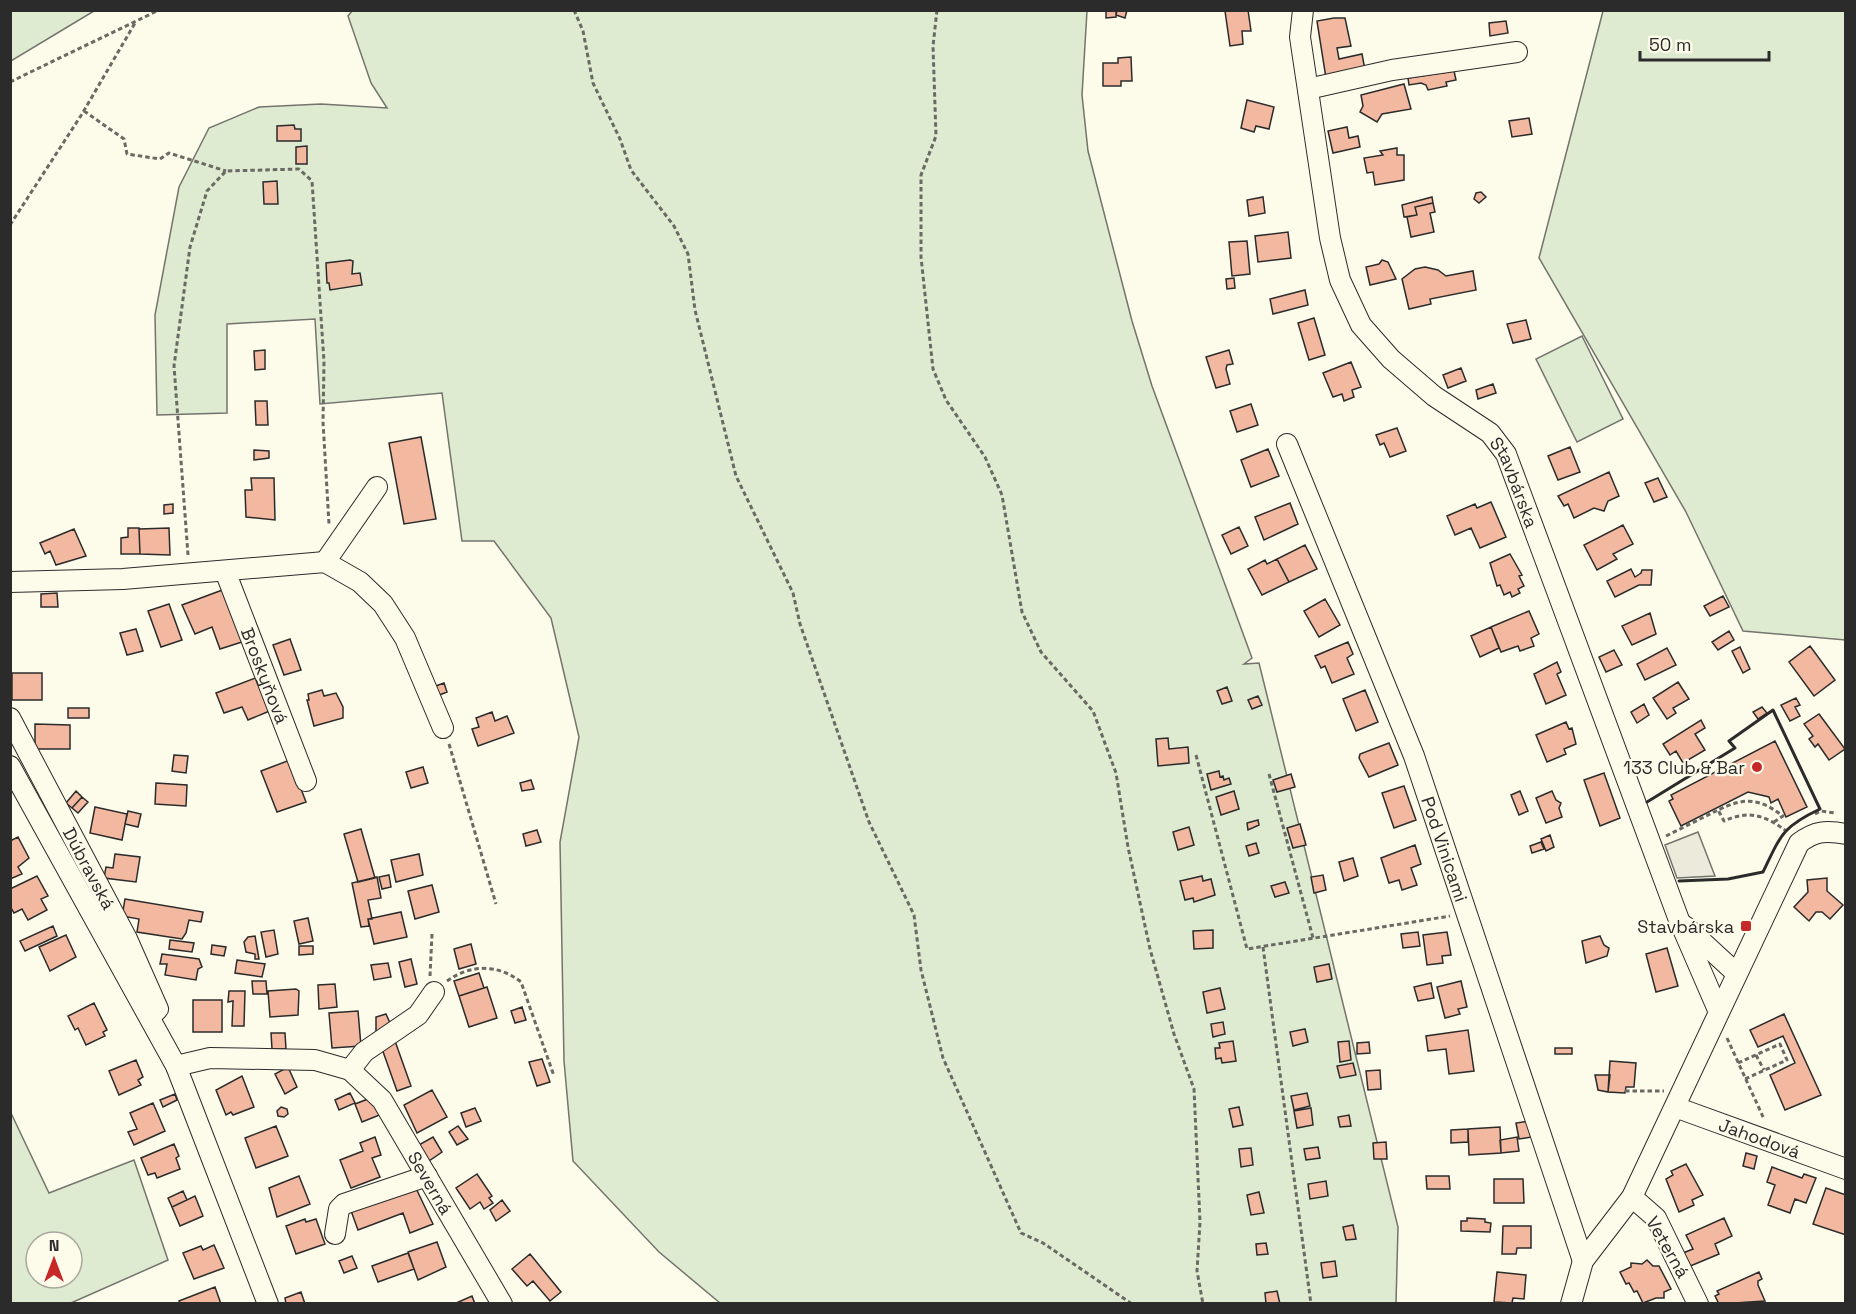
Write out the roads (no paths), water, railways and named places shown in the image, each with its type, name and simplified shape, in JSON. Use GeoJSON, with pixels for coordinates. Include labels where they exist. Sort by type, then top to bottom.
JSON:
{"type":"FeatureCollection","features":[{"type":"Feature","properties":{"kind":"street","name":"Stavbárska"},"geometry":{"type":"LineString","coordinates":[[1303,10],[1300,37],[1330,238],[1341,280],[1361,325],[1390,359],[1434,396],[1490,433],[1506,453],[1678,920],[1718,1012]]}},
{"type":"Feature","properties":{"kind":"street"},"geometry":{"type":"LineString","coordinates":[[1308,89],[1392,70],[1517,52]]}},
{"type":"Feature","properties":{"kind":"street","name":"Pod Vinicami"},"geometry":{"type":"LineString","coordinates":[[1287,444],[1414,756],[1583,1261]]}},
{"type":"Feature","properties":{"kind":"street"},"geometry":{"type":"LineString","coordinates":[[326,562],[377,487]]}},
{"type":"Feature","properties":{"kind":"street"},"geometry":{"type":"LineString","coordinates":[[10,582],[123,579],[326,562],[360,582],[383,604],[405,638],[443,728]]}},
{"type":"Feature","properties":{"kind":"street","name":"Broskyňová"},"geometry":{"type":"LineString","coordinates":[[225,571],[306,782]]}},
{"type":"Feature","properties":{"kind":"street","name":"Dúbravská"},"geometry":{"type":"LineString","coordinates":[[10,718],[127,939],[158,1009],[149,1018]]}},
{"type":"Feature","properties":{"kind":"street","name":"Dúbravská"},"geometry":{"type":"LineString","coordinates":[[10,766],[176,1066],[268,1304]]}},
{"type":"Feature","properties":{"kind":"street"},"geometry":{"type":"LineString","coordinates":[[1571,1304],[1583,1261],[1632,1197],[1668,1104],[1718,1012],[1799,843],[1813,833],[1831,831],[1845,834]]}},
{"type":"Feature","properties":{"kind":"street","name":"Stavbárska"},"geometry":{"type":"LineString","coordinates":[[1678,920],[1736,974]]}},
{"type":"Feature","properties":{"kind":"street"},"geometry":{"type":"LineString","coordinates":[[350,1070],[364,1052],[418,1015],[434,992]]}},
{"type":"Feature","properties":{"kind":"street","name":"Severná"},"geometry":{"type":"LineString","coordinates":[[176,1066],[210,1058],[315,1060],[350,1070],[382,1100],[502,1304]]}},
{"type":"Feature","properties":{"kind":"street","name":"Jahodová"},"geometry":{"type":"LineString","coordinates":[[1668,1104],[1845,1169]]}},
{"type":"Feature","properties":{"kind":"street"},"geometry":{"type":"LineString","coordinates":[[335,1234],[339,1209],[344,1204],[427,1176]]}},
{"type":"Feature","properties":{"kind":"street","name":"Veterná"},"geometry":{"type":"LineString","coordinates":[[1632,1197],[1656,1218],[1698,1304]]}},
{"type":"Feature","properties":{"kind":"place","name":"133 Club & Bar"},"geometry":{"type":"Point","coordinates":[1757,767]}},
{"type":"Feature","properties":{"kind":"place","name":"Stavbárska"},"geometry":{"type":"Point","coordinates":[1746,926]}}]}
